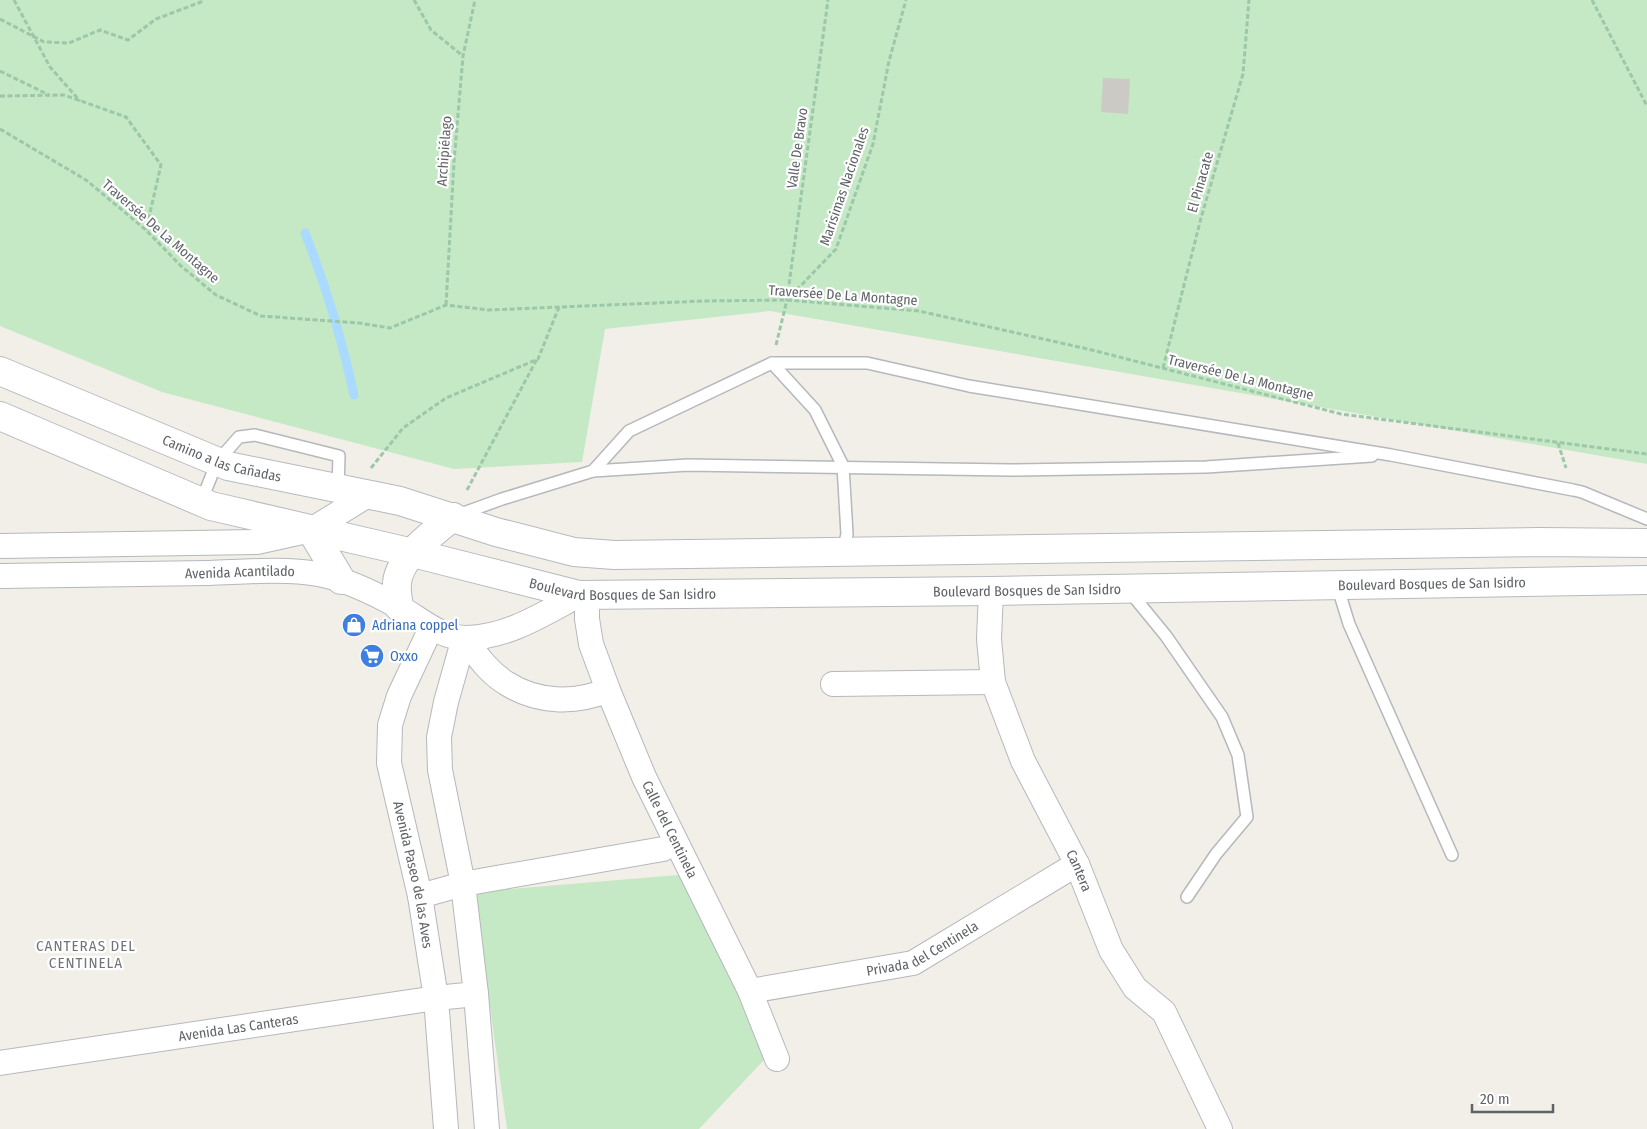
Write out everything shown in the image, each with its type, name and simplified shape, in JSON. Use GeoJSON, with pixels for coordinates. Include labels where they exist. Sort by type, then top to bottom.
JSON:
{"type":"FeatureCollection","features":[{"type":"Feature","properties":{"kind":"main road","name":"Camino a las Cañadas"},"geometry":{"type":"LineString","coordinates":[[0,371],[228,466],[400,501],[453,518]]}},
{"type":"Feature","properties":{"kind":"main road"},"geometry":{"type":"LineString","coordinates":[[0,416],[211,506],[413,553]]}},
{"type":"Feature","properties":{"kind":"main road"},"geometry":{"type":"LineString","coordinates":[[399,607],[397,583],[400,569],[434,532],[453,518],[496,532],[574,552],[614,555],[1538,542],[1647,543]]}},
{"type":"Feature","properties":{"kind":"main road"},"geometry":{"type":"LineString","coordinates":[[311,530],[341,580]]}},
{"type":"Feature","properties":{"kind":"main road","name":"Boulevard Bosques de San Isidro"},"geometry":{"type":"LineString","coordinates":[[413,553],[583,594],[991,591],[1647,580]]}},
{"type":"Feature","properties":{"kind":"street"},"geometry":{"type":"LineString","coordinates":[[0,546],[257,542],[311,530],[353,491]]}},
{"type":"Feature","properties":{"kind":"street","name":"Avenida Acantilado"},"geometry":{"type":"LineString","coordinates":[[0,576],[268,572],[318,574],[341,580],[399,607],[431,628],[464,638],[485,636],[514,629],[583,594]]}},
{"type":"Feature","properties":{"kind":"street","name":"Cantera"},"geometry":{"type":"LineString","coordinates":[[991,591],[989,639],[993,682],[1023,761],[1077,864],[1112,950],[1135,988],[1164,1012],[1220,1129]]}},
{"type":"Feature","properties":{"kind":"street","name":"Calle del Centinela"},"geometry":{"type":"LineString","coordinates":[[583,594],[591,644],[644,777],[750,991],[777,1059]]}},
{"type":"Feature","properties":{"kind":"street","name":"Avenida Paseo de las Aves"},"geometry":{"type":"LineString","coordinates":[[431,628],[399,696],[390,725],[389,763],[420,896],[436,998],[446,1129]]}},
{"type":"Feature","properties":{"kind":"street"},"geometry":{"type":"LineString","coordinates":[[464,638],[482,662],[505,682],[532,696],[562,700],[592,696],[608,690]]}},
{"type":"Feature","properties":{"kind":"street"},"geometry":{"type":"LineString","coordinates":[[464,638],[446,702],[439,737],[440,770],[463,884],[476,994],[487,1129]]}},
{"type":"Feature","properties":{"kind":"street"},"geometry":{"type":"LineString","coordinates":[[833,684],[993,682]]}},
{"type":"Feature","properties":{"kind":"street"},"geometry":{"type":"LineString","coordinates":[[420,896],[463,884],[663,848]]}},
{"type":"Feature","properties":{"kind":"street","name":"Privada del Centinela"},"geometry":{"type":"LineString","coordinates":[[750,991],[913,963],[1077,864]]}},
{"type":"Feature","properties":{"kind":"street","name":"Avenida Las Canteras"},"geometry":{"type":"LineString","coordinates":[[0,1063],[436,998],[476,994]]}},
{"type":"Feature","properties":{"kind":"lane"},"geometry":{"type":"LineString","coordinates":[[772,363],[815,410],[843,466],[847,534],[843,551]]}},
{"type":"Feature","properties":{"kind":"lane"},"geometry":{"type":"LineString","coordinates":[[593,470],[629,432],[772,363],[867,363],[969,386],[1391,455],[1582,492],[1647,519]]}},
{"type":"Feature","properties":{"kind":"lane"},"geometry":{"type":"LineString","coordinates":[[201,502],[217,462],[239,438],[255,435],[339,456],[353,491]]}},
{"type":"Feature","properties":{"kind":"lane"},"geometry":{"type":"LineString","coordinates":[[453,518],[502,499],[593,470],[688,465],[1010,470],[1206,467],[1391,455]]}},
{"type":"Feature","properties":{"kind":"lane"},"geometry":{"type":"LineString","coordinates":[[1337,585],[1349,624],[1452,855]]}},
{"type":"Feature","properties":{"kind":"lane"},"geometry":{"type":"LineString","coordinates":[[1128,589],[1166,636],[1222,717],[1238,755],[1247,817],[1216,854],[1187,897]]}},
{"type":"Feature","properties":{"kind":"path"},"geometry":{"type":"LineString","coordinates":[[14,0],[50,67],[80,101]]}},
{"type":"Feature","properties":{"kind":"path"},"geometry":{"type":"LineString","coordinates":[[0,19],[44,42],[68,43],[100,30],[128,40],[156,19],[202,0]]}},
{"type":"Feature","properties":{"kind":"path"},"geometry":{"type":"LineString","coordinates":[[414,0],[431,30],[463,56]]}},
{"type":"Feature","properties":{"kind":"path","name":"Archipiélago"},"geometry":{"type":"LineString","coordinates":[[446,305],[454,162],[463,56],[475,0]]}},
{"type":"Feature","properties":{"kind":"path","name":"Valle De Bravo"},"geometry":{"type":"LineString","coordinates":[[787,300],[828,0]]}},
{"type":"Feature","properties":{"kind":"path","name":"Marisimas Nacionales"},"geometry":{"type":"LineString","coordinates":[[787,300],[836,249],[873,144],[888,61],[906,0]]}},
{"type":"Feature","properties":{"kind":"path","name":"El Pinacate"},"geometry":{"type":"LineString","coordinates":[[1163,368],[1201,218],[1243,74],[1249,0]]}},
{"type":"Feature","properties":{"kind":"path"},"geometry":{"type":"LineString","coordinates":[[1592,0],[1647,106]]}},
{"type":"Feature","properties":{"kind":"path"},"geometry":{"type":"LineString","coordinates":[[0,71],[49,96]]}},
{"type":"Feature","properties":{"kind":"path"},"geometry":{"type":"LineString","coordinates":[[0,96],[64,95],[126,117],[161,165],[146,230]]}},
{"type":"Feature","properties":{"kind":"path","name":"Traversée De La Montagne"},"geometry":{"type":"LineString","coordinates":[[0,130],[86,180],[146,230],[181,266],[216,295],[261,316],[359,323],[390,328],[446,305],[489,310],[703,301],[787,300],[919,311],[1092,350],[1341,414],[1647,454]]}},
{"type":"Feature","properties":{"kind":"path"},"geometry":{"type":"LineString","coordinates":[[772,363],[787,300]]}},
{"type":"Feature","properties":{"kind":"path"},"geometry":{"type":"LineString","coordinates":[[453,518],[538,359],[560,307]]}},
{"type":"Feature","properties":{"kind":"path"},"geometry":{"type":"LineString","coordinates":[[353,491],[402,428],[446,398],[538,359]]}},
{"type":"Feature","properties":{"kind":"green space"},"geometry":{"type":"Polygon","coordinates":[[[0,0],[1647,0],[1647,464],[770,311],[605,329],[582,462],[454,469],[162,392],[0,326],[0,0]]]}},
{"type":"Feature","properties":{"kind":"green space"},"geometry":{"type":"Polygon","coordinates":[[[690,874],[778,1045],[699,1129],[507,1129],[474,892],[690,874]]]}},
{"type":"Feature","properties":{"kind":"building"},"geometry":{"type":"Polygon","coordinates":[[[1103,78],[1130,79],[1128,114],[1101,112],[1103,78]]]}},
{"type":"Feature","properties":{"kind":"waterway"},"geometry":{"type":"LineString","coordinates":[[305,233],[333,313],[354,395]]}},
{"type":"Feature","properties":{"kind":"place","name":"Adriana coppel"},"geometry":{"type":"Point","coordinates":[354,625]}},
{"type":"Feature","properties":{"kind":"place","name":"Oxxo"},"geometry":{"type":"Point","coordinates":[372,656]}},
{"type":"Feature","properties":{"kind":"district","name":"CANTERAS DEL CENTINELA"},"geometry":{"type":"Point","coordinates":[86,954]}}]}
